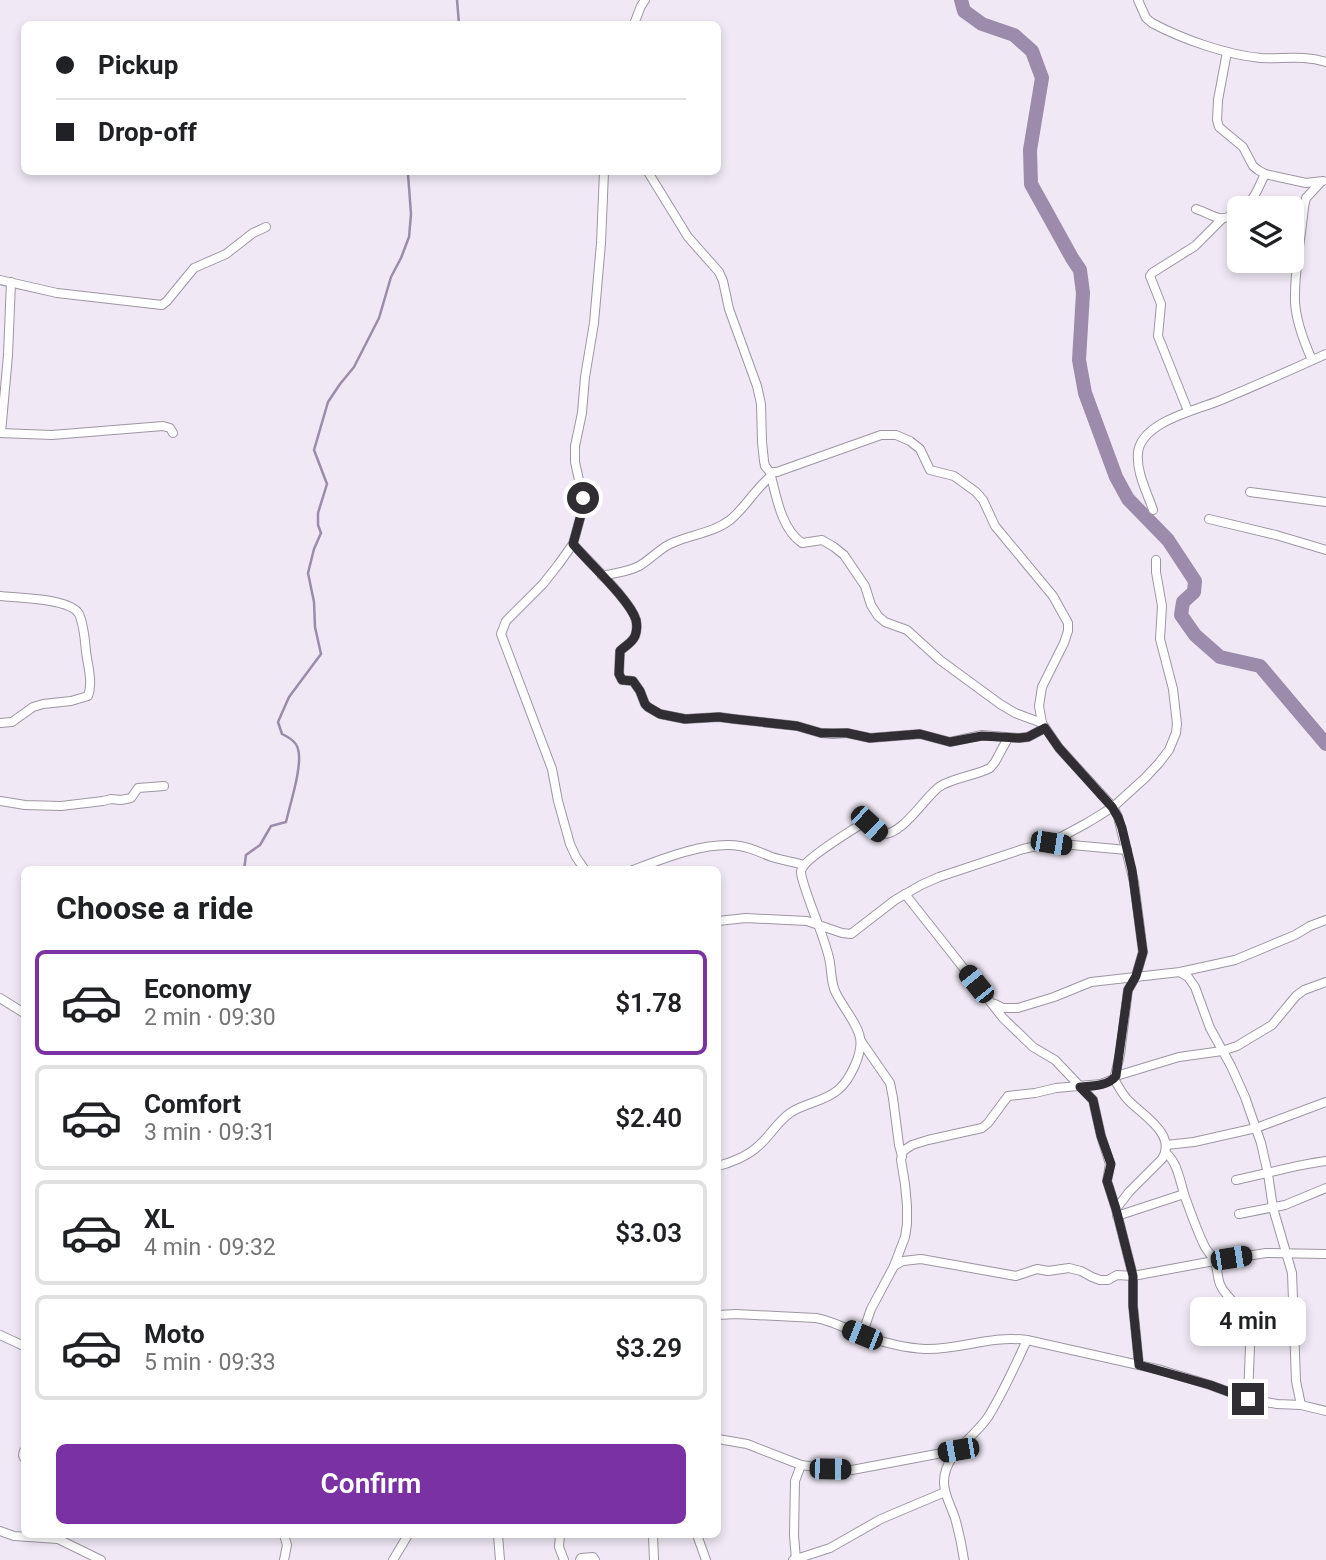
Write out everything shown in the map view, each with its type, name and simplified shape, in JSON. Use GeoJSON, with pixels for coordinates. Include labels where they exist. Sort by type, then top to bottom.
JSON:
{"type":"FeatureCollection","features":[{"type":"Feature","properties":{"kind":"street"},"geometry":{"type":"LineString","coordinates":[[635,21],[645,0]]}},
{"type":"Feature","properties":{"kind":"street"},"geometry":{"type":"LineString","coordinates":[[1138,0],[1146,18],[1152,23],[1227,52],[1264,58],[1306,58],[1326,62]]}},
{"type":"Feature","properties":{"kind":"street"},"geometry":{"type":"LineString","coordinates":[[1227,52],[1218,100],[1217,120],[1222,130],[1243,147],[1253,166],[1265,174],[1306,183],[1324,179]]}},
{"type":"Feature","properties":{"kind":"street"},"geometry":{"type":"LineString","coordinates":[[1255,196],[1265,174]]}},
{"type":"Feature","properties":{"kind":"street"},"geometry":{"type":"LineString","coordinates":[[582,866],[570,844],[552,769],[502,634],[506,621],[543,584],[573,544],[582,511],[582,489],[575,463],[575,446],[594,323],[604,175]]}},
{"type":"Feature","properties":{"kind":"street"},"geometry":{"type":"LineString","coordinates":[[650,175],[688,237],[719,272],[723,281],[729,309],[757,386],[761,404],[761,443],[765,466],[780,509],[795,538],[802,543],[826,541],[842,553],[865,586],[871,606],[885,622],[907,630],[940,660],[1000,704],[1044,725]]}},
{"type":"Feature","properties":{"kind":"street"},"geometry":{"type":"LineString","coordinates":[[1312,360],[1299,326],[1295,303],[1296,287],[1306,198],[1324,179]]}},
{"type":"Feature","properties":{"kind":"street"},"geometry":{"type":"LineString","coordinates":[[1196,209],[1227,219]]}},
{"type":"Feature","properties":{"kind":"street"},"geometry":{"type":"LineString","coordinates":[[1188,411],[1158,336],[1162,311],[1150,276],[1195,246],[1222,219]]}},
{"type":"Feature","properties":{"kind":"street"},"geometry":{"type":"LineString","coordinates":[[0,280],[57,293],[162,305],[194,268],[226,254],[253,233],[266,227]]}},
{"type":"Feature","properties":{"kind":"street"},"geometry":{"type":"LineString","coordinates":[[11,282],[8,355],[0,433],[52,435],[163,426],[170,428],[173,433]]}},
{"type":"Feature","properties":{"kind":"street"},"geometry":{"type":"LineString","coordinates":[[1153,510],[1143,486],[1138,452],[1148,433],[1188,411],[1326,354]]}},
{"type":"Feature","properties":{"kind":"street"},"geometry":{"type":"LineString","coordinates":[[602,576],[637,567],[670,544],[727,522],[770,474],[881,435],[903,437],[920,449],[930,470],[954,476],[983,500],[996,526],[1053,596],[1068,623],[1064,643],[1042,687],[1039,706],[1044,725],[1059,748],[1118,817],[1134,882],[1143,952],[1136,976],[1128,990],[1115,1078],[1128,1101],[1161,1132],[1184,1194],[1214,1261],[1218,1282],[1251,1327],[1253,1338],[1250,1346],[1248,1399]]}},
{"type":"Feature","properties":{"kind":"street"},"geometry":{"type":"LineString","coordinates":[[1250,492],[1326,502]]}},
{"type":"Feature","properties":{"kind":"street"},"geometry":{"type":"LineString","coordinates":[[1209,519],[1326,550]]}},
{"type":"Feature","properties":{"kind":"street"},"geometry":{"type":"LineString","coordinates":[[573,544],[628,606],[636,621],[635,636],[620,651],[619,674],[622,680],[633,681],[645,704],[660,714],[685,719],[719,717],[870,738],[912,734],[950,742],[982,736],[1028,737],[1044,725]]}},
{"type":"Feature","properties":{"kind":"street"},"geometry":{"type":"LineString","coordinates":[[1051,843],[1112,807],[1145,778],[1169,750],[1176,733],[1175,699],[1160,639],[1162,606],[1156,560]]}},
{"type":"Feature","properties":{"kind":"street"},"geometry":{"type":"LineString","coordinates":[[0,596],[73,607],[79,615],[84,636],[90,690],[88,696],[81,699],[43,704],[33,707],[12,722],[0,723]]}},
{"type":"Feature","properties":{"kind":"street"},"geometry":{"type":"LineString","coordinates":[[902,1156],[890,1083],[861,1041],[835,991],[828,954],[801,871],[804,865],[820,852],[863,823],[869,824],[880,834],[888,834],[916,813],[938,788],[990,768],[1008,738]]}},
{"type":"Feature","properties":{"kind":"street"},"geometry":{"type":"LineString","coordinates":[[0,801],[40,806],[83,804],[131,798],[138,788],[164,786]]}},
{"type":"Feature","properties":{"kind":"street"},"geometry":{"type":"LineString","coordinates":[[721,921],[746,918],[807,921],[851,934],[921,885],[1023,849],[1051,843],[1127,850]]}},
{"type":"Feature","properties":{"kind":"street"},"geometry":{"type":"LineString","coordinates":[[644,866],[671,856],[732,845],[744,846],[804,865]]}},
{"type":"Feature","properties":{"kind":"street"},"geometry":{"type":"LineString","coordinates":[[905,894],[1003,1018],[1033,1047],[1055,1060],[1093,1100],[1111,1164],[1107,1181],[1133,1276],[1139,1365]]}},
{"type":"Feature","properties":{"kind":"street"},"geometry":{"type":"LineString","coordinates":[[992,1002],[1003,1008],[1018,1008],[1091,982],[1180,972],[1235,960],[1326,920]]}},
{"type":"Feature","properties":{"kind":"street"},"geometry":{"type":"LineString","coordinates":[[1180,972],[1188,977],[1195,987],[1210,1028],[1237,1079],[1256,1128],[1268,1174],[1273,1209],[1292,1273],[1296,1381],[1301,1405]]}},
{"type":"Feature","properties":{"kind":"street"},"geometry":{"type":"LineString","coordinates":[[862,1335],[905,1237],[907,1224],[901,1160],[903,1151],[912,1145],[982,1128],[1008,1096],[1101,1084],[1179,1057],[1222,1051],[1237,1046],[1272,1025],[1296,996],[1312,985],[1326,982]]}},
{"type":"Feature","properties":{"kind":"street"},"geometry":{"type":"LineString","coordinates":[[0,998],[21,1011]]}},
{"type":"Feature","properties":{"kind":"street"},"geometry":{"type":"LineString","coordinates":[[721,1165],[756,1148],[785,1116],[838,1090],[853,1070],[861,1041]]}},
{"type":"Feature","properties":{"kind":"street"},"geometry":{"type":"LineString","coordinates":[[1166,1149],[1256,1128],[1326,1101]]}},
{"type":"Feature","properties":{"kind":"street"},"geometry":{"type":"LineString","coordinates":[[1117,1212],[1129,1192],[1162,1159],[1166,1149]]}},
{"type":"Feature","properties":{"kind":"street"},"geometry":{"type":"LineString","coordinates":[[1236,1180],[1305,1163],[1326,1161]]}},
{"type":"Feature","properties":{"kind":"street"},"geometry":{"type":"LineString","coordinates":[[1239,1214],[1273,1209],[1326,1188]]}},
{"type":"Feature","properties":{"kind":"street"},"geometry":{"type":"LineString","coordinates":[[1117,1212],[1184,1194]]}},
{"type":"Feature","properties":{"kind":"street"},"geometry":{"type":"LineString","coordinates":[[894,1266],[904,1261],[921,1259],[1016,1276],[1037,1269],[1048,1271],[1069,1268],[1100,1280],[1108,1280],[1117,1275],[1133,1276],[1266,1253],[1326,1254]]}},
{"type":"Feature","properties":{"kind":"street"},"geometry":{"type":"LineString","coordinates":[[721,1315],[816,1318],[839,1324],[862,1335],[924,1349],[1004,1338],[1027,1340],[1139,1365],[1248,1399],[1301,1405],[1326,1411]]}},
{"type":"Feature","properties":{"kind":"street"},"geometry":{"type":"LineString","coordinates":[[0,1335],[21,1345]]}},
{"type":"Feature","properties":{"kind":"street"},"geometry":{"type":"LineString","coordinates":[[964,1560],[960,1535],[945,1492],[946,1471],[958,1450],[987,1418],[1011,1376],[1027,1340]]}},
{"type":"Feature","properties":{"kind":"street"},"geometry":{"type":"LineString","coordinates":[[721,1439],[747,1444],[801,1465],[830,1469],[852,1470],[958,1450]]}},
{"type":"Feature","properties":{"kind":"street"},"geometry":{"type":"LineString","coordinates":[[801,1465],[795,1481],[795,1560],[830,1548],[881,1519],[945,1492]]}},
{"type":"Feature","properties":{"kind":"street"},"geometry":{"type":"LineString","coordinates":[[0,1531],[21,1535]]}},
{"type":"Feature","properties":{"kind":"street"},"geometry":{"type":"LineString","coordinates":[[56,1538],[102,1560]]}},
{"type":"Feature","properties":{"kind":"street"},"geometry":{"type":"LineString","coordinates":[[285,1538],[285,1560]]}},
{"type":"Feature","properties":{"kind":"street"},"geometry":{"type":"LineString","coordinates":[[393,1560],[406,1538]]}},
{"type":"Feature","properties":{"kind":"street"},"geometry":{"type":"LineString","coordinates":[[498,1538],[500,1560]]}},
{"type":"Feature","properties":{"kind":"street"},"geometry":{"type":"LineString","coordinates":[[560,1538],[559,1547],[564,1560]]}},
{"type":"Feature","properties":{"kind":"street"},"geometry":{"type":"LineString","coordinates":[[653,1538],[654,1560]]}},
{"type":"Feature","properties":{"kind":"street"},"geometry":{"type":"LineString","coordinates":[[698,1538],[706,1560]]}},
{"type":"Feature","properties":{"kind":"street"},"geometry":{"type":"LineString","coordinates":[[580,1560],[593,1557],[595,1560]]}},
{"type":"Feature","properties":{"kind":"waterway"},"geometry":{"type":"LineString","coordinates":[[457,0],[459,21]]}},
{"type":"Feature","properties":{"kind":"waterway"},"geometry":{"type":"LineString","coordinates":[[961,0],[964,11],[982,24],[1014,35],[1032,51],[1042,78],[1030,150],[1031,184],[1080,270],[1083,293],[1079,360],[1085,393],[1116,477],[1128,499],[1168,540],[1195,581],[1194,592],[1183,602],[1181,615],[1195,635],[1220,657],[1260,666],[1326,744]]}},
{"type":"Feature","properties":{"kind":"waterway"},"geometry":{"type":"LineString","coordinates":[[245,866],[246,855],[260,845],[271,826],[286,822],[295,785],[299,765],[298,749],[294,742],[282,734],[278,722],[289,697],[321,654],[308,573],[321,533],[318,513],[327,484],[314,450],[328,402],[354,367],[379,318],[391,277],[409,237],[411,214],[408,175]]}},
{"type":"Feature","properties":{"kind":"route"},"geometry":{"type":"LineString","coordinates":[[583,498],[573,544],[632,612],[637,629],[631,642],[620,651],[619,674],[622,680],[633,681],[645,704],[654,711],[685,719],[719,717],[870,738],[920,734],[950,742],[982,736],[1028,737],[1045,728],[1059,748],[1112,807],[1122,828],[1132,870],[1142,961],[1128,990],[1116,1076],[1107,1083],[1080,1087],[1093,1100],[1111,1164],[1107,1181],[1133,1276],[1139,1365],[1248,1399]]}}]}
